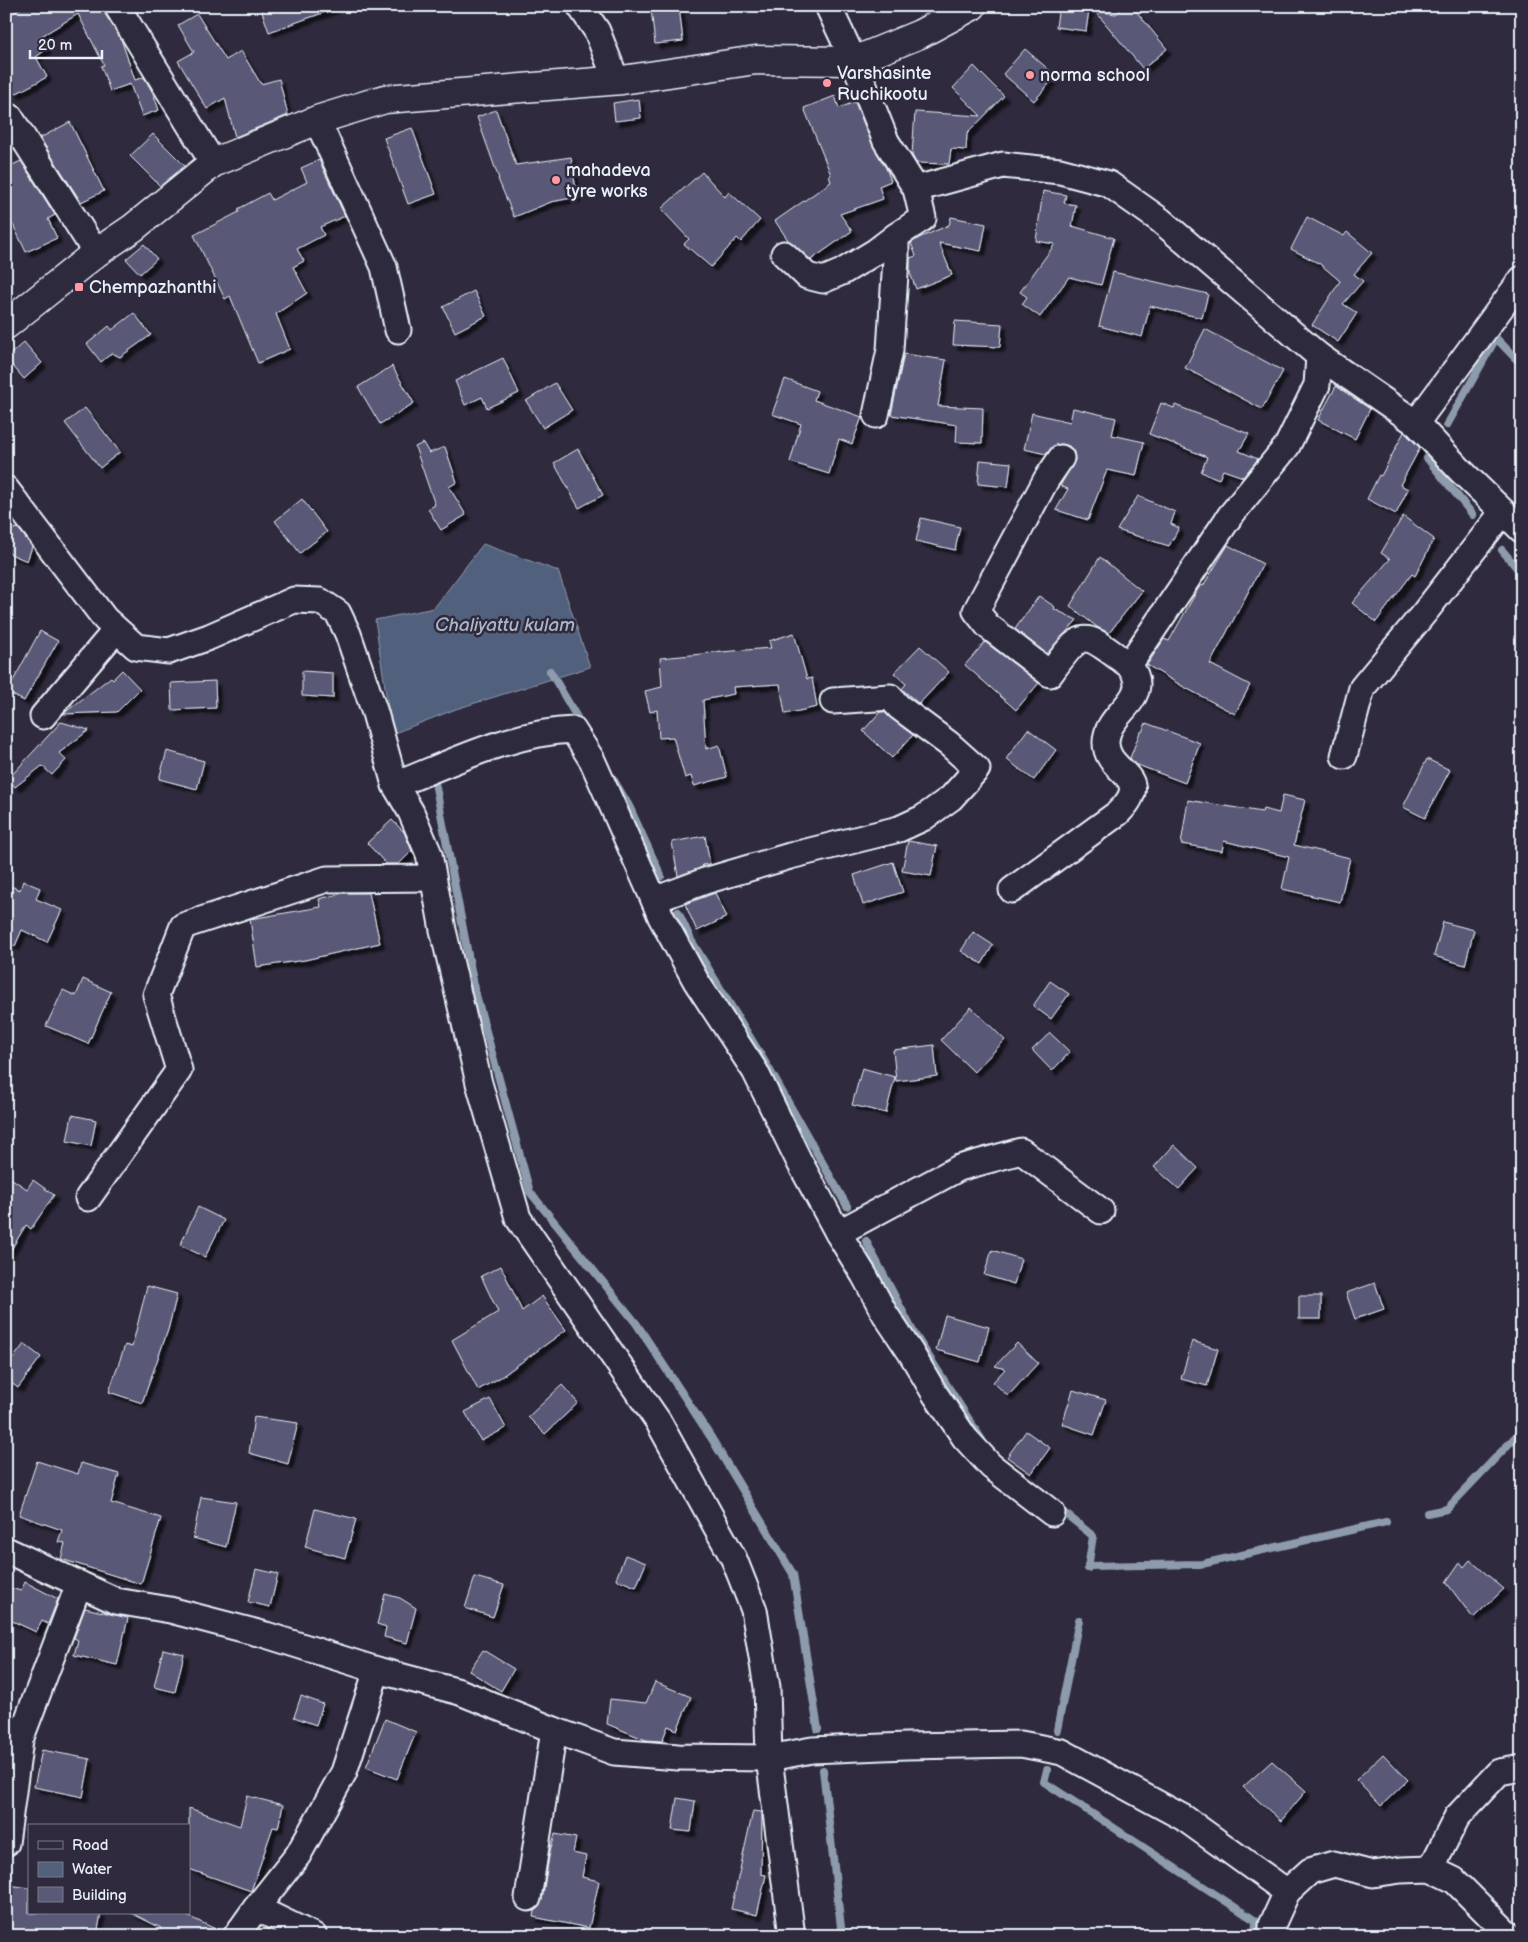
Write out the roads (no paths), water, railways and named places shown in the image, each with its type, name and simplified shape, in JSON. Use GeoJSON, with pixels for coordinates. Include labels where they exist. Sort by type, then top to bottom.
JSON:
{"type":"FeatureCollection","features":[{"type":"Feature","properties":{"kind":"main road"},"geometry":{"type":"LineString","coordinates":[[6,325],[96,253],[133,228],[213,163],[317,120],[385,99],[616,80],[756,60],[854,61],[920,34],[972,6]]}},
{"type":"Feature","properties":{"kind":"street"},"geometry":{"type":"LineString","coordinates":[[117,6],[213,163]]}},
{"type":"Feature","properties":{"kind":"street"},"geometry":{"type":"LineString","coordinates":[[580,6],[597,31],[616,80]]}},
{"type":"Feature","properties":{"kind":"street"},"geometry":{"type":"LineString","coordinates":[[784,254],[807,276],[823,280],[842,272],[875,252],[923,218],[916,189],[886,141],[854,61],[828,6]]}},
{"type":"Feature","properties":{"kind":"street"},"geometry":{"type":"LineString","coordinates":[[10,117],[96,253]]}},
{"type":"Feature","properties":{"kind":"street"},"geometry":{"type":"LineString","coordinates":[[317,120],[384,268],[398,330]]}},
{"type":"Feature","properties":{"kind":"street"},"geometry":{"type":"LineString","coordinates":[[916,189],[1003,166],[1060,171],[1109,184],[1160,220],[1319,356],[1416,422],[1460,470],[1522,530]]}},
{"type":"Feature","properties":{"kind":"street"},"geometry":{"type":"LineString","coordinates":[[876,415],[890,350],[896,236]]}},
{"type":"Feature","properties":{"kind":"street"},"geometry":{"type":"LineString","coordinates":[[1416,422],[1522,278]]}},
{"type":"Feature","properties":{"kind":"street"},"geometry":{"type":"LineString","coordinates":[[1129,666],[1230,516],[1286,446],[1317,385],[1319,356]]}},
{"type":"Feature","properties":{"kind":"street"},"geometry":{"type":"LineString","coordinates":[[1012,890],[1118,813],[1129,802],[1133,793],[1132,784],[1108,755],[1106,743],[1108,730],[1114,719],[1131,701],[1137,690],[1136,678],[1129,666],[1091,639],[1082,639],[1076,641],[1068,648],[1050,674],[988,626],[976,611],[1046,480],[1061,458]]}},
{"type":"Feature","properties":{"kind":"street"},"geometry":{"type":"LineString","coordinates":[[6,489],[104,619],[136,647],[169,651],[209,638],[294,600],[320,601],[338,613],[348,634],[375,713],[395,785],[411,812],[429,854],[479,1083],[518,1218],[658,1421],[734,1559],[754,1610],[767,1687],[769,1758],[792,1936]]}},
{"type":"Feature","properties":{"kind":"street"},"geometry":{"type":"LineString","coordinates":[[1344,756],[1362,688],[1503,512]]}},
{"type":"Feature","properties":{"kind":"street"},"geometry":{"type":"LineString","coordinates":[[44,716],[116,630]]}},
{"type":"Feature","properties":{"kind":"street"},"geometry":{"type":"LineString","coordinates":[[654,900],[705,881],[790,856],[899,829],[923,818],[951,798],[977,769],[949,744],[899,707],[890,697],[833,701]]}},
{"type":"Feature","properties":{"kind":"street"},"geometry":{"type":"LineString","coordinates":[[395,785],[515,739],[553,731],[573,730],[592,760],[661,917],[696,981],[755,1071],[799,1161],[838,1234],[864,1275],[885,1314],[965,1438],[991,1466],[1052,1513]]}},
{"type":"Feature","properties":{"kind":"street"},"geometry":{"type":"LineString","coordinates":[[88,1198],[179,1070],[156,995],[183,926],[327,879],[433,878]]}},
{"type":"Feature","properties":{"kind":"street"},"geometry":{"type":"LineString","coordinates":[[838,1234],[959,1168],[1021,1151],[1101,1211]]}},
{"type":"Feature","properties":{"kind":"street"},"geometry":{"type":"LineString","coordinates":[[6,1550],[116,1601],[170,1610],[266,1635],[377,1670],[460,1692],[614,1752],[678,1757],[769,1758],[812,1750],[1021,1744],[1062,1752],[1184,1818],[1287,1892]]}},
{"type":"Feature","properties":{"kind":"street"},"geometry":{"type":"LineString","coordinates":[[6,1843],[20,1740],[79,1584]]}},
{"type":"Feature","properties":{"kind":"street"},"geometry":{"type":"LineString","coordinates":[[236,1936],[298,1855],[344,1772],[377,1670]]}},
{"type":"Feature","properties":{"kind":"street"},"geometry":{"type":"LineString","coordinates":[[528,1898],[554,1730]]}},
{"type":"Feature","properties":{"kind":"street"},"geometry":{"type":"LineString","coordinates":[[1430,1869],[1457,1817],[1499,1772],[1522,1768]]}},
{"type":"Feature","properties":{"kind":"street"},"geometry":{"type":"LineString","coordinates":[[1272,1936],[1272,1925],[1287,1892],[1310,1871],[1334,1864],[1373,1874],[1430,1869],[1454,1880],[1510,1936]]}},
{"type":"Feature","properties":{"kind":"street"},"geometry":{"type":"LineString","coordinates":[[256,1908],[314,1936]]}},
{"type":"Feature","properties":{"kind":"water","name":"Chaliyattu kulam"},"geometry":{"type":"Polygon","coordinates":[[[483,544],[558,571],[590,667],[456,709],[392,734],[375,620],[434,608],[483,544]]]}},
{"type":"Feature","properties":{"kind":"waterway"},"geometry":{"type":"LineString","coordinates":[[1447,425],[1496,338],[1522,365]]}},
{"type":"Feature","properties":{"kind":"waterway"},"geometry":{"type":"LineString","coordinates":[[1427,458],[1473,515]]}},
{"type":"Feature","properties":{"kind":"waterway"},"geometry":{"type":"LineString","coordinates":[[1502,550],[1522,574]]}},
{"type":"Feature","properties":{"kind":"waterway"},"geometry":{"type":"LineString","coordinates":[[550,671],[582,726]]}},
{"type":"Feature","properties":{"kind":"waterway"},"geometry":{"type":"LineString","coordinates":[[433,772],[475,991],[530,1192],[636,1323],[712,1439],[793,1574],[818,1729]]}},
{"type":"Feature","properties":{"kind":"waterway"},"geometry":{"type":"LineString","coordinates":[[612,777],[629,806],[661,876]]}},
{"type":"Feature","properties":{"kind":"waterway"},"geometry":{"type":"LineString","coordinates":[[678,912],[691,940],[768,1067],[847,1206]]}},
{"type":"Feature","properties":{"kind":"waterway"},"geometry":{"type":"LineString","coordinates":[[866,1241],[915,1335],[982,1440]]}},
{"type":"Feature","properties":{"kind":"waterway"},"geometry":{"type":"LineString","coordinates":[[1427,1513],[1447,1509],[1522,1430]]}},
{"type":"Feature","properties":{"kind":"waterway"},"geometry":{"type":"LineString","coordinates":[[1056,1506],[1093,1536],[1088,1568]]}},
{"type":"Feature","properties":{"kind":"waterway"},"geometry":{"type":"LineString","coordinates":[[1088,1566],[1202,1564],[1386,1522]]}},
{"type":"Feature","properties":{"kind":"waterway"},"geometry":{"type":"LineString","coordinates":[[1057,1730],[1079,1620]]}},
{"type":"Feature","properties":{"kind":"waterway"},"geometry":{"type":"LineString","coordinates":[[823,1770],[842,1936]]}},
{"type":"Feature","properties":{"kind":"waterway"},"geometry":{"type":"LineString","coordinates":[[1047,1770],[1044,1782],[1256,1921],[1255,1936]]}},
{"type":"Feature","properties":{"kind":"place","name":"norma school"},"geometry":{"type":"Point","coordinates":[1030,75]}},
{"type":"Feature","properties":{"kind":"place","name":"Varshasinte Ruchikootu"},"geometry":{"type":"Point","coordinates":[827,83]}},
{"type":"Feature","properties":{"kind":"place","name":"mahadeva tyre works"},"geometry":{"type":"Point","coordinates":[556,180]}},
{"type":"Feature","properties":{"kind":"place","name":"Chempazhanthi"},"geometry":{"type":"Point","coordinates":[79,287]}}]}
